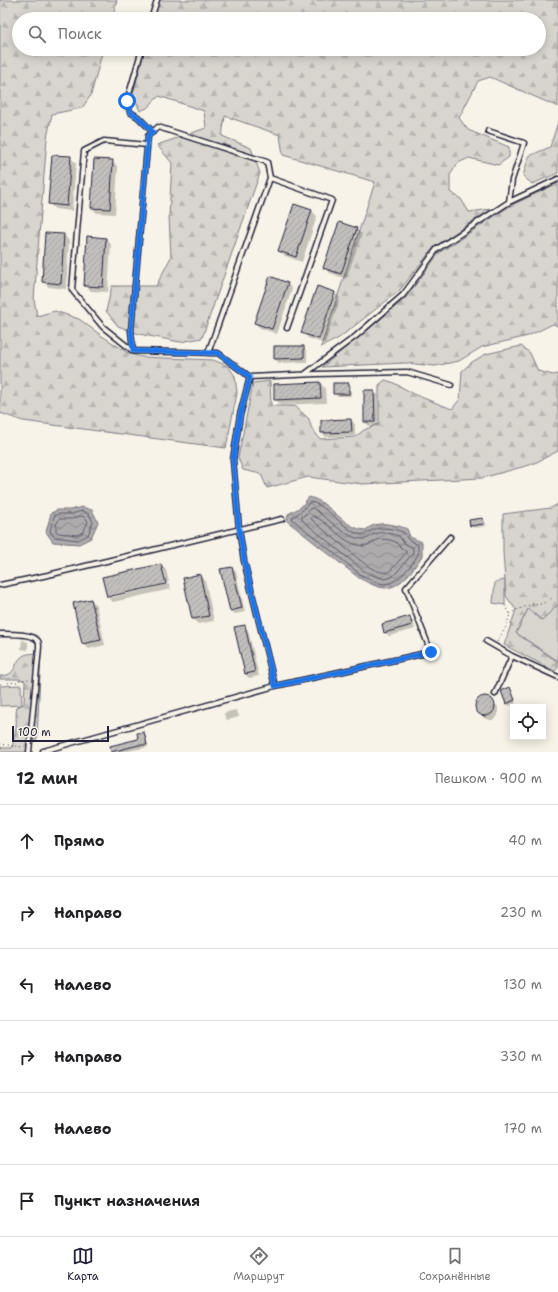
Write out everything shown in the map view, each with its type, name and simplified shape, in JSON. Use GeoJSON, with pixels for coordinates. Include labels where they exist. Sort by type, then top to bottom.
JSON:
{"type":"FeatureCollection","features":[{"type":"Feature","properties":{"kind":"lane"},"geometry":{"type":"LineString","coordinates":[[153,12],[157,0]]}},
{"type":"Feature","properties":{"kind":"lane"},"geometry":{"type":"LineString","coordinates":[[140,56],[127,101],[130,112],[138,117],[153,132]]}},
{"type":"Feature","properties":{"kind":"lane"},"geometry":{"type":"LineString","coordinates":[[133,351],[131,331],[148,136],[158,127],[267,162],[270,178],[208,353]]}},
{"type":"Feature","properties":{"kind":"lane"},"geometry":{"type":"LineString","coordinates":[[488,131],[524,143],[512,180],[509,202]]}},
{"type":"Feature","properties":{"kind":"lane"},"geometry":{"type":"LineString","coordinates":[[147,145],[104,141],[84,151],[72,290],[103,327],[133,351],[218,353],[250,377],[305,374],[407,372],[451,385]]}},
{"type":"Feature","properties":{"kind":"lane"},"geometry":{"type":"LineString","coordinates":[[270,178],[332,200],[287,328]]}},
{"type":"Feature","properties":{"kind":"lane"},"geometry":{"type":"LineString","coordinates":[[305,374],[356,336],[403,295],[437,249],[509,202],[558,179]]}},
{"type":"Feature","properties":{"kind":"lane"},"geometry":{"type":"LineString","coordinates":[[250,377],[240,415],[233,460],[239,529],[244,560],[275,686]]}},
{"type":"Feature","properties":{"kind":"lane"},"geometry":{"type":"LineString","coordinates":[[0,585],[48,575],[282,519]]}},
{"type":"Feature","properties":{"kind":"lane"},"geometry":{"type":"LineString","coordinates":[[42,751],[275,686],[431,652],[406,588],[450,537]]}},
{"type":"Feature","properties":{"kind":"lane"},"geometry":{"type":"LineString","coordinates":[[0,634],[29,636],[38,641],[39,647],[29,750]]}},
{"type":"Feature","properties":{"kind":"lane"},"geometry":{"type":"LineString","coordinates":[[486,641],[512,656],[558,677]]}},
{"type":"Feature","properties":{"kind":"lane"},"geometry":{"type":"LineString","coordinates":[[495,694],[512,656]]}},
{"type":"Feature","properties":{"kind":"path"},"geometry":{"type":"LineString","coordinates":[[495,646],[506,627],[510,614],[530,605],[542,604],[554,597]]}},
{"type":"Feature","properties":{"kind":"path"},"geometry":{"type":"LineString","coordinates":[[505,605],[510,614]]}},
{"type":"Feature","properties":{"kind":"path"},"geometry":{"type":"LineString","coordinates":[[0,684],[17,682],[20,680],[36,679]]}},
{"type":"Feature","properties":{"kind":"path"},"geometry":{"type":"LineString","coordinates":[[0,744],[29,750]]}},
{"type":"Feature","properties":{"kind":"green space"},"geometry":{"type":"Polygon","coordinates":[[[0,0],[117,0],[114,12],[12,12],[12,56],[101,56],[91,95],[82,108],[52,114],[47,138],[34,299],[37,316],[55,311],[79,319],[130,354],[142,357],[213,360],[228,366],[235,376],[237,393],[226,448],[23,421],[0,413],[0,0]]]}},
{"type":"Feature","properties":{"kind":"green space"},"geometry":{"type":"Polygon","coordinates":[[[158,0],[558,0],[558,107],[490,77],[478,81],[459,118],[468,130],[509,147],[509,157],[498,165],[469,158],[458,163],[450,175],[450,192],[461,199],[469,212],[491,209],[434,247],[399,291],[339,338],[321,347],[375,182],[283,155],[280,135],[225,116],[222,136],[251,148],[260,173],[202,338],[180,342],[139,334],[118,326],[106,311],[112,286],[156,286],[171,257],[169,216],[172,163],[157,145],[206,128],[204,111],[159,96],[147,108],[140,111],[133,94],[143,56],[546,56],[546,12],[155,12],[158,0]]]}},
{"type":"Feature","properties":{"kind":"green space"},"geometry":{"type":"Polygon","coordinates":[[[558,122],[558,173],[532,184],[523,176],[529,156],[550,147],[558,122]]]}},
{"type":"Feature","properties":{"kind":"green space"},"geometry":{"type":"Polygon","coordinates":[[[558,183],[558,326],[553,324],[528,336],[482,347],[459,361],[435,366],[405,363],[322,367],[405,299],[439,253],[510,206],[558,183]]]}},
{"type":"Feature","properties":{"kind":"green space"},"geometry":{"type":"Polygon","coordinates":[[[521,346],[530,353],[538,371],[553,375],[558,374],[558,451],[533,464],[482,478],[362,484],[308,477],[267,488],[261,474],[243,470],[238,458],[253,383],[270,381],[271,406],[295,406],[309,419],[311,427],[320,439],[355,437],[364,430],[379,424],[379,385],[385,380],[392,382],[418,396],[452,409],[460,399],[462,371],[472,362],[486,354],[521,346]]]}},
{"type":"Feature","properties":{"kind":"green space"},"geometry":{"type":"Polygon","coordinates":[[[558,504],[558,605],[542,620],[528,609],[516,633],[558,662],[558,668],[555,671],[504,645],[516,610],[506,596],[503,552],[503,514],[551,508],[558,504]]]}},
{"type":"Feature","properties":{"kind":"green space"},"geometry":{"type":"Polygon","coordinates":[[[505,580],[505,605],[493,603],[495,582],[505,580]]]}},
{"type":"Feature","properties":{"kind":"green space"},"geometry":{"type":"Polygon","coordinates":[[[558,605],[558,661],[516,633],[528,609],[541,620],[558,605]]]}},
{"type":"Feature","properties":{"kind":"green space"},"geometry":{"type":"Polygon","coordinates":[[[38,649],[41,652],[37,739],[30,744],[30,752],[0,752],[0,747],[12,748],[16,728],[17,707],[24,704],[25,681],[20,679],[0,679],[0,676],[10,674],[23,656],[26,654],[36,653],[38,649]]]}},
{"type":"Feature","properties":{"kind":"green space"},"geometry":{"type":"Polygon","coordinates":[[[21,685],[22,705],[0,706],[0,686],[21,685]]]}},
{"type":"Feature","properties":{"kind":"water"},"geometry":{"type":"Polygon","coordinates":[[[309,497],[324,504],[350,525],[358,528],[366,530],[375,525],[386,524],[407,529],[410,537],[422,542],[422,556],[407,576],[392,587],[379,587],[359,578],[287,521],[288,514],[301,507],[309,497]]]}},
{"type":"Feature","properties":{"kind":"water"},"geometry":{"type":"Polygon","coordinates":[[[82,507],[92,510],[98,522],[91,538],[79,544],[53,542],[46,532],[51,513],[57,510],[70,510],[82,507]]]}},
{"type":"Feature","properties":{"kind":"building"},"geometry":{"type":"Polygon","coordinates":[[[52,155],[71,156],[67,206],[48,204],[52,155]]]}},
{"type":"Feature","properties":{"kind":"building"},"geometry":{"type":"Polygon","coordinates":[[[94,159],[113,160],[110,209],[91,208],[94,159]]]}},
{"type":"Feature","properties":{"kind":"building"},"geometry":{"type":"Polygon","coordinates":[[[294,204],[312,210],[296,257],[278,251],[294,204]]]}},
{"type":"Feature","properties":{"kind":"building"},"geometry":{"type":"Polygon","coordinates":[[[339,222],[357,228],[341,274],[323,268],[339,222]]]}},
{"type":"Feature","properties":{"kind":"building"},"geometry":{"type":"Polygon","coordinates":[[[45,233],[64,234],[61,284],[42,282],[45,233]]]}},
{"type":"Feature","properties":{"kind":"building"},"geometry":{"type":"Polygon","coordinates":[[[87,236],[106,238],[103,287],[84,286],[87,236]]]}},
{"type":"Feature","properties":{"kind":"building"},"geometry":{"type":"Polygon","coordinates":[[[270,276],[288,283],[272,329],[254,323],[270,276]]]}},
{"type":"Feature","properties":{"kind":"building"},"geometry":{"type":"Polygon","coordinates":[[[317,286],[335,292],[319,339],[301,333],[317,286]]]}},
{"type":"Feature","properties":{"kind":"building"},"geometry":{"type":"Polygon","coordinates":[[[274,346],[304,346],[304,358],[274,359],[274,346]]]}},
{"type":"Feature","properties":{"kind":"building"},"geometry":{"type":"Polygon","coordinates":[[[320,382],[321,398],[274,400],[274,384],[320,382]]]}},
{"type":"Feature","properties":{"kind":"building"},"geometry":{"type":"Polygon","coordinates":[[[333,383],[349,383],[349,394],[333,394],[333,383]]]}},
{"type":"Feature","properties":{"kind":"building"},"geometry":{"type":"Polygon","coordinates":[[[364,390],[374,390],[375,422],[364,422],[364,390]]]}},
{"type":"Feature","properties":{"kind":"building"},"geometry":{"type":"Polygon","coordinates":[[[351,419],[352,432],[321,433],[321,420],[351,419]]]}},
{"type":"Feature","properties":{"kind":"building"},"geometry":{"type":"Polygon","coordinates":[[[483,518],[484,524],[470,526],[469,520],[483,518]]]}},
{"type":"Feature","properties":{"kind":"building"},"geometry":{"type":"Polygon","coordinates":[[[161,564],[166,584],[107,597],[102,577],[161,564]]]}},
{"type":"Feature","properties":{"kind":"building"},"geometry":{"type":"Polygon","coordinates":[[[232,567],[242,608],[230,611],[220,569],[232,567]]]}},
{"type":"Feature","properties":{"kind":"building"},"geometry":{"type":"Polygon","coordinates":[[[200,574],[209,616],[192,619],[183,578],[200,574]]]}},
{"type":"Feature","properties":{"kind":"building"},"geometry":{"type":"Polygon","coordinates":[[[91,599],[101,640],[82,644],[73,603],[91,599]]]}},
{"type":"Feature","properties":{"kind":"building"},"geometry":{"type":"Polygon","coordinates":[[[410,616],[412,625],[384,633],[382,624],[410,616]]]}},
{"type":"Feature","properties":{"kind":"building"},"geometry":{"type":"Polygon","coordinates":[[[245,625],[255,672],[245,674],[234,627],[245,625]]]}},
{"type":"Feature","properties":{"kind":"building"},"geometry":{"type":"Polygon","coordinates":[[[510,687],[515,700],[506,704],[501,691],[510,687]]]}},
{"type":"Feature","properties":{"kind":"building"},"geometry":{"type":"Polygon","coordinates":[[[485,696],[492,699],[495,706],[492,713],[485,716],[478,713],[475,706],[478,699],[485,696]]]}},
{"type":"Feature","properties":{"kind":"building"},"geometry":{"type":"Polygon","coordinates":[[[144,732],[147,745],[139,745],[111,752],[110,746],[138,739],[137,733],[144,732]]]}},
{"type":"Feature","properties":{"kind":"route"},"geometry":{"type":"LineString","coordinates":[[127,101],[130,112],[138,117],[153,132],[148,136],[143,179],[131,331],[133,351],[218,353],[250,377],[240,415],[233,460],[239,529],[244,560],[275,686],[431,652]]}}]}
